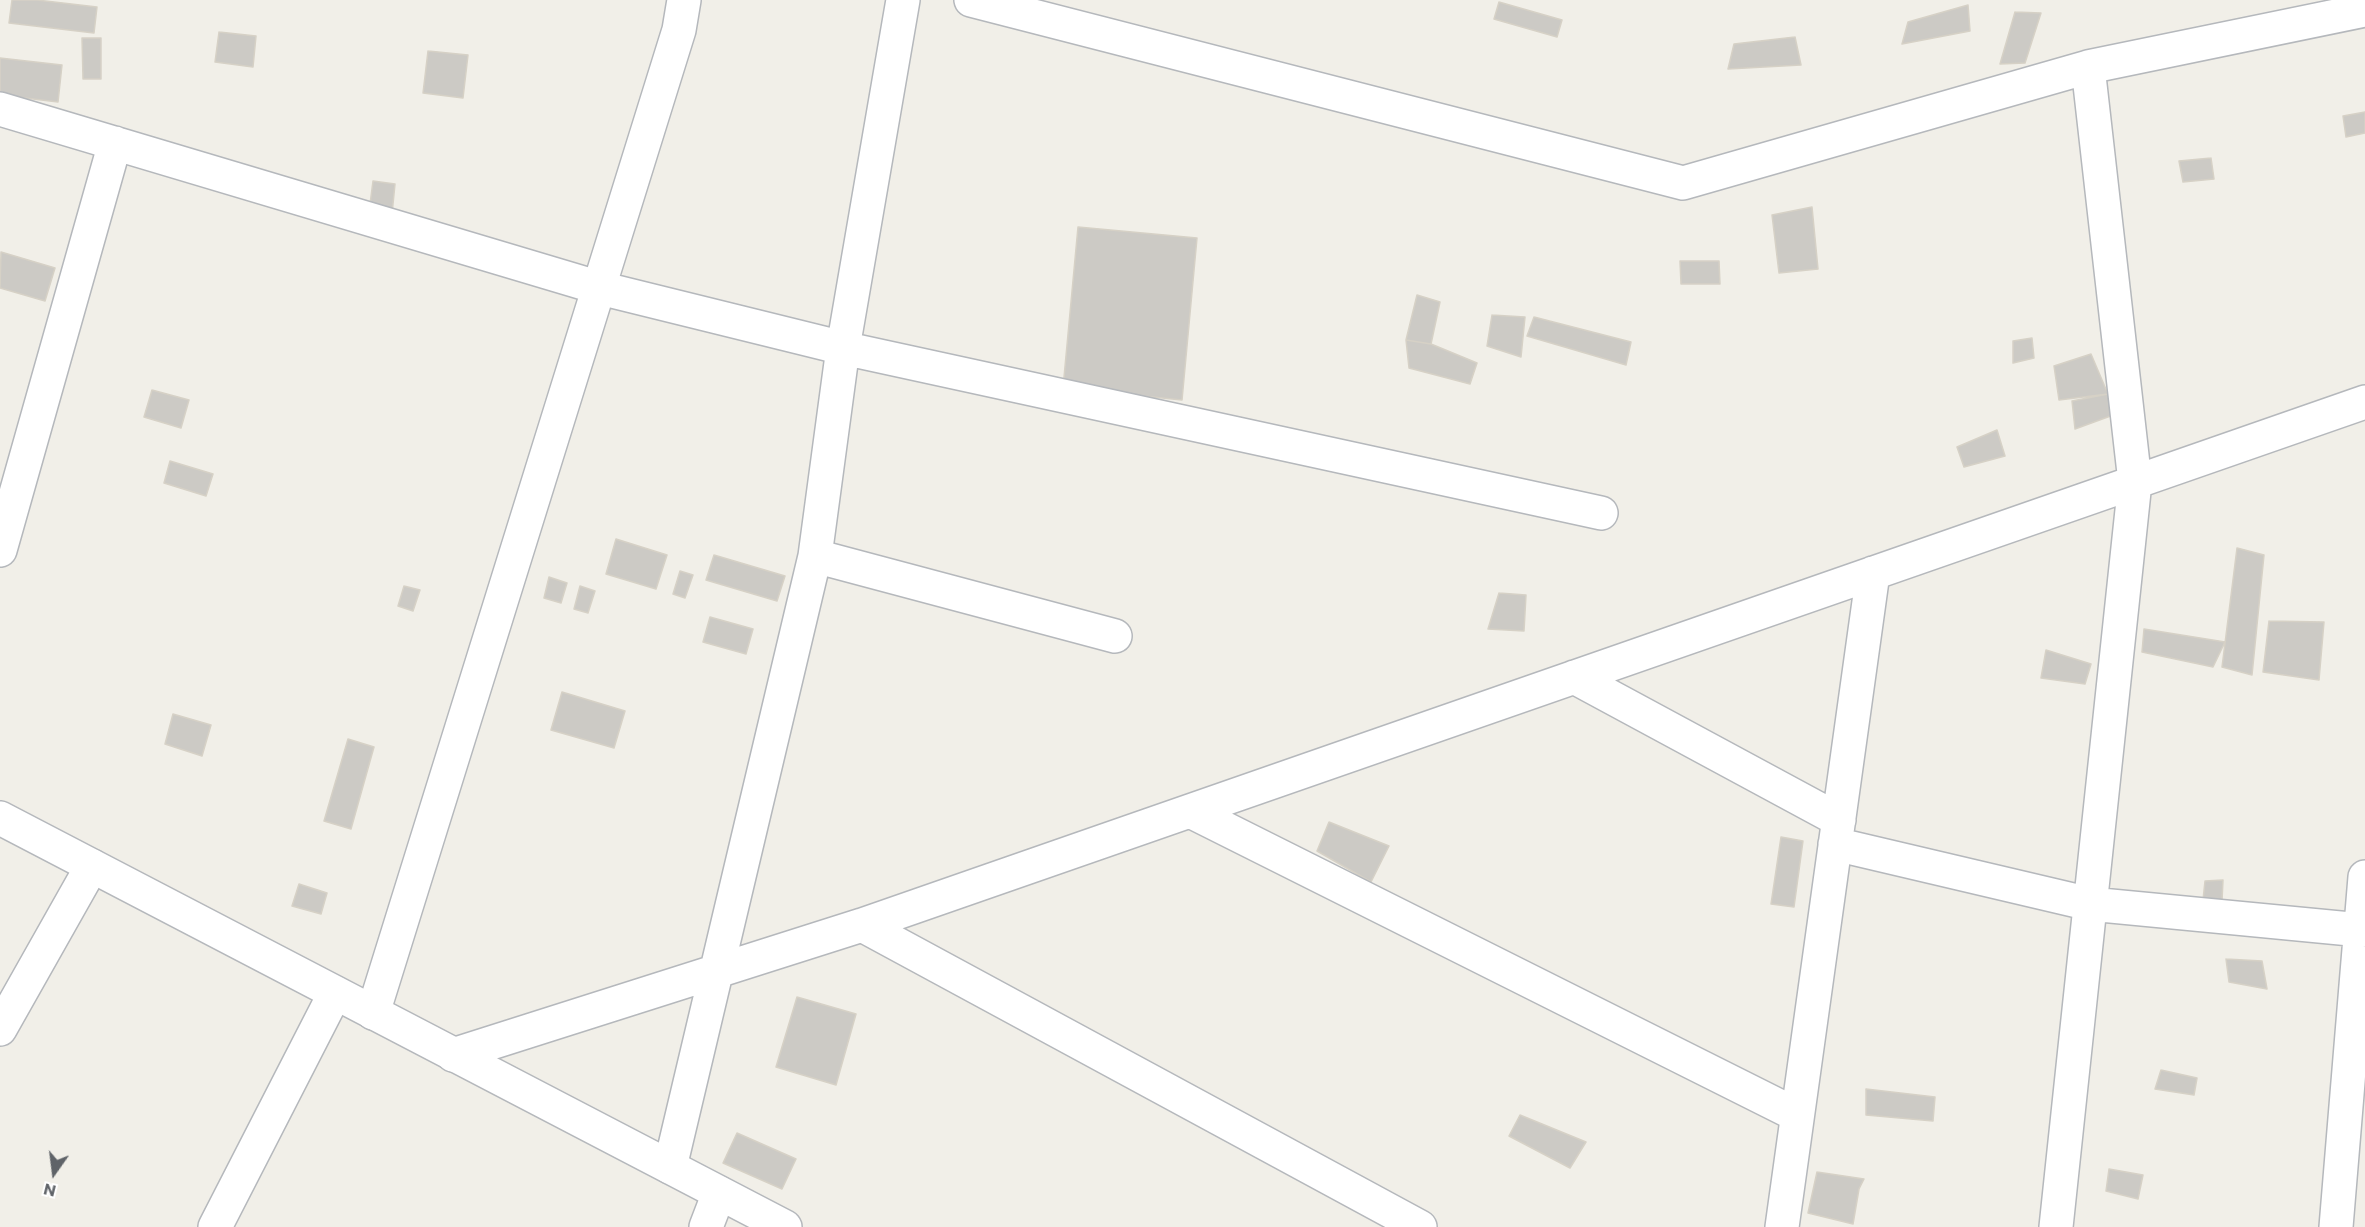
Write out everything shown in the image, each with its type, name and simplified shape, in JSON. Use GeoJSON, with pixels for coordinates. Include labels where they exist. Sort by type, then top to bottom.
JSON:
{"type":"FeatureCollection","features":[{"type":"Feature","properties":{"kind":"street"},"geometry":{"type":"LineString","coordinates":[[669,1167],[815,556],[843,348],[903,0]]}},
{"type":"Feature","properties":{"kind":"street"},"geometry":{"type":"LineString","coordinates":[[971,0],[1683,183],[2088,67],[2365,10]]}},
{"type":"Feature","properties":{"kind":"street"},"geometry":{"type":"LineString","coordinates":[[373,1013],[679,30],[675,2]]}},
{"type":"Feature","properties":{"kind":"street"},"geometry":{"type":"LineString","coordinates":[[2056,1227],[2135,482],[2088,67]]}},
{"type":"Feature","properties":{"kind":"street"},"geometry":{"type":"LineString","coordinates":[[0,109],[600,288],[843,348],[1601,513]]}},
{"type":"Feature","properties":{"kind":"street"},"geometry":{"type":"LineString","coordinates":[[0,549],[115,143]]}},
{"type":"Feature","properties":{"kind":"street"},"geometry":{"type":"LineString","coordinates":[[453,1055],[862,925],[2365,402]]}},
{"type":"Feature","properties":{"kind":"street"},"geometry":{"type":"LineString","coordinates":[[815,556],[1115,636]]}},
{"type":"Feature","properties":{"kind":"street"},"geometry":{"type":"LineString","coordinates":[[1782,1227],[1873,573]]}},
{"type":"Feature","properties":{"kind":"street"},"geometry":{"type":"LineString","coordinates":[[1574,677],[1837,832],[2090,904],[2361,930]]}},
{"type":"Feature","properties":{"kind":"street"},"geometry":{"type":"LineString","coordinates":[[1191,811],[1797,1115]]}},
{"type":"Feature","properties":{"kind":"street"},"geometry":{"type":"LineString","coordinates":[[0,818],[785,1227]]}},
{"type":"Feature","properties":{"kind":"street"},"geometry":{"type":"LineString","coordinates":[[0,1029],[92,866]]}},
{"type":"Feature","properties":{"kind":"street"},"geometry":{"type":"LineString","coordinates":[[2336,1227],[2354,1146],[2361,930],[2365,877]]}},
{"type":"Feature","properties":{"kind":"street"},"geometry":{"type":"LineString","coordinates":[[862,925],[1420,1227]]}},
{"type":"Feature","properties":{"kind":"street"},"geometry":{"type":"LineString","coordinates":[[214,1227],[336,993]]}},
{"type":"Feature","properties":{"kind":"street"},"geometry":{"type":"LineString","coordinates":[[706,1227],[718,1193]]}},
{"type":"Feature","properties":{"kind":"building"},"geometry":{"type":"Polygon","coordinates":[[[12,0],[37,0],[97,7],[94,33],[9,23],[12,0]]]}},
{"type":"Feature","properties":{"kind":"building"},"geometry":{"type":"Polygon","coordinates":[[[1499,2],[1562,20],[1557,37],[1494,19],[1499,2]]]}},
{"type":"Feature","properties":{"kind":"building"},"geometry":{"type":"Polygon","coordinates":[[[1968,5],[1970,31],[1902,44],[1908,22],[1968,5]]]}},
{"type":"Feature","properties":{"kind":"building"},"geometry":{"type":"Polygon","coordinates":[[[2015,12],[2041,13],[2025,63],[2000,64],[2015,12]]]}},
{"type":"Feature","properties":{"kind":"building"},"geometry":{"type":"Polygon","coordinates":[[[219,32],[256,36],[253,67],[215,62],[219,32]]]}},
{"type":"Feature","properties":{"kind":"building"},"geometry":{"type":"Polygon","coordinates":[[[1795,37],[1801,65],[1728,69],[1734,44],[1795,37]]]}},
{"type":"Feature","properties":{"kind":"building"},"geometry":{"type":"Polygon","coordinates":[[[82,38],[101,38],[101,79],[83,79],[82,38]]]}},
{"type":"Feature","properties":{"kind":"building"},"geometry":{"type":"Polygon","coordinates":[[[428,51],[468,55],[463,98],[423,93],[428,51]]]}},
{"type":"Feature","properties":{"kind":"building"},"geometry":{"type":"Polygon","coordinates":[[[0,58],[62,65],[58,102],[0,95],[0,58]]]}},
{"type":"Feature","properties":{"kind":"building"},"geometry":{"type":"Polygon","coordinates":[[[2365,112],[2365,133],[2346,137],[2343,116],[2365,112]]]}},
{"type":"Feature","properties":{"kind":"building"},"geometry":{"type":"Polygon","coordinates":[[[2211,158],[2214,179],[2183,182],[2179,161],[2211,158]]]}},
{"type":"Feature","properties":{"kind":"building"},"geometry":{"type":"Polygon","coordinates":[[[373,181],[395,184],[392,214],[369,212],[373,181]]]}},
{"type":"Feature","properties":{"kind":"building"},"geometry":{"type":"Polygon","coordinates":[[[1812,207],[1818,269],[1779,273],[1772,215],[1812,207]]]}},
{"type":"Feature","properties":{"kind":"building"},"geometry":{"type":"Polygon","coordinates":[[[1078,227],[1197,238],[1182,400],[1063,388],[1078,227]]]}},
{"type":"Feature","properties":{"kind":"building"},"geometry":{"type":"Polygon","coordinates":[[[1,252],[55,268],[45,301],[0,288],[1,252]]]}},
{"type":"Feature","properties":{"kind":"building"},"geometry":{"type":"Polygon","coordinates":[[[1680,261],[1719,261],[1720,284],[1681,284],[1680,261]]]}},
{"type":"Feature","properties":{"kind":"building"},"geometry":{"type":"Polygon","coordinates":[[[1417,295],[1440,302],[1431,344],[1406,340],[1417,295]]]}},
{"type":"Feature","properties":{"kind":"building"},"geometry":{"type":"Polygon","coordinates":[[[1492,315],[1525,317],[1521,357],[1487,346],[1492,315]]]}},
{"type":"Feature","properties":{"kind":"building"},"geometry":{"type":"Polygon","coordinates":[[[1534,317],[1631,342],[1626,365],[1527,336],[1534,317]]]}},
{"type":"Feature","properties":{"kind":"building"},"geometry":{"type":"Polygon","coordinates":[[[2032,338],[2034,358],[2013,363],[2013,341],[2032,338]]]}},
{"type":"Feature","properties":{"kind":"building"},"geometry":{"type":"Polygon","coordinates":[[[1406,340],[1431,344],[1477,363],[1470,384],[1409,368],[1406,340]]]}},
{"type":"Feature","properties":{"kind":"building"},"geometry":{"type":"Polygon","coordinates":[[[2091,354],[2108,394],[2059,400],[2054,366],[2091,354]]]}},
{"type":"Feature","properties":{"kind":"building"},"geometry":{"type":"Polygon","coordinates":[[[152,390],[189,400],[181,428],[144,417],[152,390]]]}},
{"type":"Feature","properties":{"kind":"building"},"geometry":{"type":"Polygon","coordinates":[[[2108,394],[2116,414],[2075,429],[2072,401],[2108,394]]]}},
{"type":"Feature","properties":{"kind":"building"},"geometry":{"type":"Polygon","coordinates":[[[1997,430],[2005,456],[1964,467],[1957,447],[1997,430]]]}},
{"type":"Feature","properties":{"kind":"building"},"geometry":{"type":"Polygon","coordinates":[[[170,461],[213,474],[206,496],[164,483],[170,461]]]}},
{"type":"Feature","properties":{"kind":"building"},"geometry":{"type":"Polygon","coordinates":[[[616,539],[667,555],[656,589],[606,574],[616,539]]]}},
{"type":"Feature","properties":{"kind":"building"},"geometry":{"type":"Polygon","coordinates":[[[2237,548],[2264,555],[2252,675],[2222,667],[2237,548]]]}},
{"type":"Feature","properties":{"kind":"building"},"geometry":{"type":"Polygon","coordinates":[[[714,555],[785,576],[777,601],[706,580],[714,555]]]}},
{"type":"Feature","properties":{"kind":"building"},"geometry":{"type":"Polygon","coordinates":[[[680,571],[693,575],[685,598],[673,594],[680,571]]]}},
{"type":"Feature","properties":{"kind":"building"},"geometry":{"type":"Polygon","coordinates":[[[549,577],[567,583],[561,603],[544,598],[549,577]]]}},
{"type":"Feature","properties":{"kind":"building"},"geometry":{"type":"Polygon","coordinates":[[[404,586],[420,590],[413,611],[398,606],[404,586]]]}},
{"type":"Feature","properties":{"kind":"building"},"geometry":{"type":"Polygon","coordinates":[[[580,586],[595,591],[588,613],[574,609],[580,586]]]}},
{"type":"Feature","properties":{"kind":"building"},"geometry":{"type":"Polygon","coordinates":[[[1499,593],[1526,595],[1524,631],[1488,629],[1499,593]]]}},
{"type":"Feature","properties":{"kind":"building"},"geometry":{"type":"Polygon","coordinates":[[[710,617],[753,629],[746,654],[703,642],[710,617]]]}},
{"type":"Feature","properties":{"kind":"building"},"geometry":{"type":"Polygon","coordinates":[[[2269,621],[2324,622],[2319,680],[2263,672],[2269,621]]]}},
{"type":"Feature","properties":{"kind":"building"},"geometry":{"type":"Polygon","coordinates":[[[2144,629],[2225,642],[2213,667],[2142,652],[2144,629]]]}},
{"type":"Feature","properties":{"kind":"building"},"geometry":{"type":"Polygon","coordinates":[[[2046,650],[2091,664],[2085,684],[2041,678],[2046,650]]]}},
{"type":"Feature","properties":{"kind":"building"},"geometry":{"type":"Polygon","coordinates":[[[562,692],[625,711],[614,748],[551,730],[562,692]]]}},
{"type":"Feature","properties":{"kind":"building"},"geometry":{"type":"Polygon","coordinates":[[[173,714],[211,725],[202,756],[165,744],[173,714]]]}},
{"type":"Feature","properties":{"kind":"building"},"geometry":{"type":"Polygon","coordinates":[[[348,739],[374,747],[351,829],[324,821],[348,739]]]}},
{"type":"Feature","properties":{"kind":"building"},"geometry":{"type":"Polygon","coordinates":[[[1329,822],[1389,846],[1371,882],[1317,851],[1329,822]]]}},
{"type":"Feature","properties":{"kind":"building"},"geometry":{"type":"Polygon","coordinates":[[[1781,837],[1803,841],[1794,907],[1771,904],[1781,837]]]}},
{"type":"Feature","properties":{"kind":"building"},"geometry":{"type":"Polygon","coordinates":[[[2223,880],[2222,901],[2203,900],[2205,881],[2223,880]]]}},
{"type":"Feature","properties":{"kind":"building"},"geometry":{"type":"Polygon","coordinates":[[[299,884],[327,893],[321,914],[292,906],[299,884]]]}},
{"type":"Feature","properties":{"kind":"building"},"geometry":{"type":"Polygon","coordinates":[[[2226,959],[2262,961],[2267,989],[2229,982],[2226,959]]]}},
{"type":"Feature","properties":{"kind":"building"},"geometry":{"type":"Polygon","coordinates":[[[797,997],[856,1014],[836,1085],[776,1067],[797,997]]]}},
{"type":"Feature","properties":{"kind":"building"},"geometry":{"type":"Polygon","coordinates":[[[2161,1070],[2197,1078],[2194,1095],[2155,1089],[2161,1070]]]}},
{"type":"Feature","properties":{"kind":"building"},"geometry":{"type":"Polygon","coordinates":[[[1866,1089],[1935,1097],[1933,1121],[1866,1115],[1866,1089]]]}},
{"type":"Feature","properties":{"kind":"building"},"geometry":{"type":"Polygon","coordinates":[[[1520,1115],[1586,1142],[1570,1168],[1509,1136],[1520,1115]]]}},
{"type":"Feature","properties":{"kind":"building"},"geometry":{"type":"Polygon","coordinates":[[[737,1133],[796,1159],[782,1189],[723,1163],[737,1133]]]}},
{"type":"Feature","properties":{"kind":"building"},"geometry":{"type":"Polygon","coordinates":[[[2109,1169],[2143,1175],[2138,1199],[2106,1191],[2109,1169]]]}},
{"type":"Feature","properties":{"kind":"building"},"geometry":{"type":"Polygon","coordinates":[[[1817,1172],[1864,1179],[1859,1189],[1853,1224],[1808,1213],[1817,1172]]]}}]}
